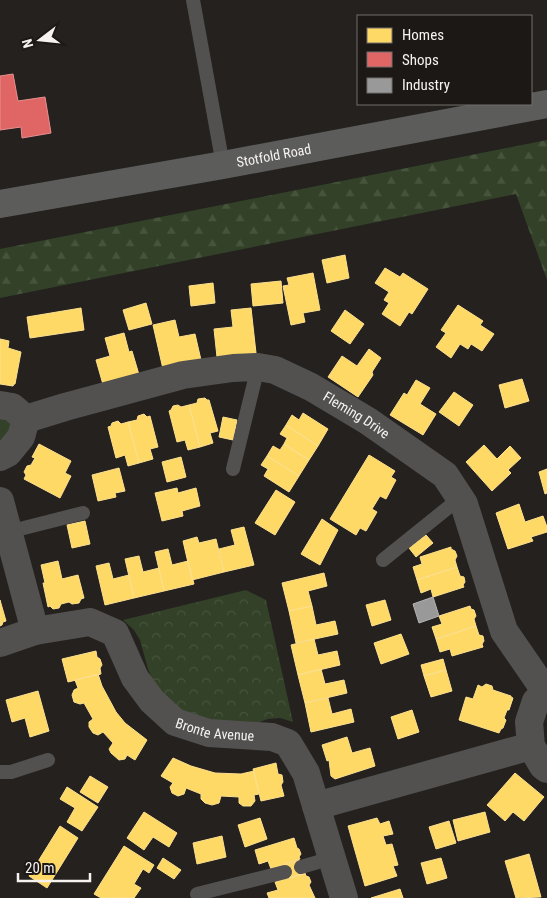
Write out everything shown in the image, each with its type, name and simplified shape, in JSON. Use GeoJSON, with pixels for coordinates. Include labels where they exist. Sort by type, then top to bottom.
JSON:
{"type":"FeatureCollection","features":[{"type":"Feature","properties":{"kind":"street","name":"Stotfold Road"},"geometry":{"type":"LineString","coordinates":[[0,204],[223,165],[547,104]]}},
{"type":"Feature","properties":{"kind":"street","name":"Fleming Drive"},"geometry":{"type":"LineString","coordinates":[[26,420],[65,407],[183,375],[258,366],[275,370],[311,387],[368,421],[445,475],[464,504],[504,631],[547,692],[536,701],[529,722],[531,746],[543,766],[547,769]]}},
{"type":"Feature","properties":{"kind":"street"},"geometry":{"type":"LineString","coordinates":[[0,404],[12,407],[26,420],[21,437],[8,453],[0,456]]}},
{"type":"Feature","properties":{"kind":"street"},"geometry":{"type":"LineString","coordinates":[[0,501],[34,631]]}},
{"type":"Feature","properties":{"kind":"street","name":"Bronte Avenue"},"geometry":{"type":"LineString","coordinates":[[0,643],[34,631],[90,622],[115,633],[135,678],[152,701],[175,722],[209,733],[272,737],[288,743],[306,773],[344,898]]}},
{"type":"Feature","properties":{"kind":"street"},"geometry":{"type":"LineString","coordinates":[[316,806],[531,746]]}},
{"type":"Feature","properties":{"kind":"lane"},"geometry":{"type":"LineString","coordinates":[[193,0],[223,165]]}},
{"type":"Feature","properties":{"kind":"lane"},"geometry":{"type":"LineString","coordinates":[[233,469],[258,366]]}},
{"type":"Feature","properties":{"kind":"lane"},"geometry":{"type":"LineString","coordinates":[[383,560],[460,498]]}},
{"type":"Feature","properties":{"kind":"lane"},"geometry":{"type":"LineString","coordinates":[[8,532],[83,513]]}},
{"type":"Feature","properties":{"kind":"lane"},"geometry":{"type":"LineString","coordinates":[[0,772],[11,772],[48,760]]}},
{"type":"Feature","properties":{"kind":"lane"},"geometry":{"type":"LineString","coordinates":[[301,867],[332,858]]}},
{"type":"Feature","properties":{"kind":"lane"},"geometry":{"type":"LineString","coordinates":[[197,894],[285,872]]}},
{"type":"Feature","properties":{"kind":"green space"},"geometry":{"type":"Polygon","coordinates":[[[547,140],[547,280],[516,194],[0,298],[0,249],[547,140]]]}},
{"type":"Feature","properties":{"kind":"green space"},"geometry":{"type":"Polygon","coordinates":[[[0,412],[12,427],[0,446],[0,412]]]}},
{"type":"Feature","properties":{"kind":"green space"},"geometry":{"type":"Polygon","coordinates":[[[246,590],[266,600],[293,722],[280,718],[268,719],[248,726],[235,727],[176,708],[154,684],[140,640],[134,630],[123,620],[246,590]]]}},
{"type":"Feature","properties":{"kind":"building: Homes"},"geometry":{"type":"Polygon","coordinates":[[[345,255],[349,278],[327,283],[322,260],[345,255]]]}},
{"type":"Feature","properties":{"kind":"building: Homes"},"geometry":{"type":"Polygon","coordinates":[[[385,268],[400,277],[403,273],[428,289],[412,314],[409,312],[400,326],[382,314],[389,303],[384,300],[389,292],[375,283],[385,268]]]}},
{"type":"Feature","properties":{"kind":"building: Homes"},"geometry":{"type":"Polygon","coordinates":[[[313,273],[320,310],[303,313],[305,322],[291,325],[283,286],[289,285],[287,278],[313,273]]]}},
{"type":"Feature","properties":{"kind":"building: Homes"},"geometry":{"type":"Polygon","coordinates":[[[281,281],[283,303],[253,306],[251,284],[281,281]]]}},
{"type":"Feature","properties":{"kind":"building: Homes"},"geometry":{"type":"Polygon","coordinates":[[[213,283],[215,303],[191,306],[189,286],[213,283]]]}},
{"type":"Feature","properties":{"kind":"building: Homes"},"geometry":{"type":"Polygon","coordinates":[[[146,303],[152,324],[129,330],[123,310],[146,303]]]}},
{"type":"Feature","properties":{"kind":"building: Homes"},"geometry":{"type":"Polygon","coordinates":[[[458,305],[483,321],[480,325],[494,334],[482,351],[471,344],[468,349],[460,344],[451,358],[436,347],[446,333],[441,330],[458,305]]]}},
{"type":"Feature","properties":{"kind":"building: Homes"},"geometry":{"type":"Polygon","coordinates":[[[81,308],[84,330],[30,338],[27,317],[81,308]]]}},
{"type":"Feature","properties":{"kind":"building: Homes"},"geometry":{"type":"Polygon","coordinates":[[[251,308],[256,353],[217,357],[214,329],[233,327],[231,310],[251,308]]]}},
{"type":"Feature","properties":{"kind":"building: Homes"},"geometry":{"type":"Polygon","coordinates":[[[345,310],[364,324],[350,344],[331,331],[345,310]]]}},
{"type":"Feature","properties":{"kind":"building: Homes"},"geometry":{"type":"Polygon","coordinates":[[[175,320],[179,337],[195,334],[201,360],[163,369],[153,325],[175,320]]]}},
{"type":"Feature","properties":{"kind":"building: Homes"},"geometry":{"type":"Polygon","coordinates":[[[124,333],[129,352],[132,351],[140,378],[104,388],[96,360],[110,356],[105,338],[124,333]]]}},
{"type":"Feature","properties":{"kind":"building: Homes"},"geometry":{"type":"Polygon","coordinates":[[[0,339],[9,341],[8,348],[21,352],[13,386],[0,384],[0,339]]]}},
{"type":"Feature","properties":{"kind":"building: Homes"},"geometry":{"type":"Polygon","coordinates":[[[369,349],[381,358],[372,372],[373,375],[358,397],[328,377],[342,356],[357,366],[369,349]]]}},
{"type":"Feature","properties":{"kind":"building: Homes"},"geometry":{"type":"Polygon","coordinates":[[[522,379],[529,401],[505,408],[499,385],[522,379]]]}},
{"type":"Feature","properties":{"kind":"building: Homes"},"geometry":{"type":"Polygon","coordinates":[[[416,380],[430,388],[420,404],[436,414],[423,435],[390,415],[404,393],[407,395],[416,380]]]}},
{"type":"Feature","properties":{"kind":"building: Homes"},"geometry":{"type":"Polygon","coordinates":[[[454,392],[473,405],[459,426],[439,412],[454,392]]]}},
{"type":"Feature","properties":{"kind":"building: Homes"},"geometry":{"type":"Polygon","coordinates":[[[205,398],[209,400],[218,431],[210,433],[213,443],[200,447],[189,405],[197,403],[198,399],[205,398]]]}},
{"type":"Feature","properties":{"kind":"building: Homes"},"geometry":{"type":"Polygon","coordinates":[[[178,405],[181,407],[189,405],[200,447],[188,450],[185,440],[177,442],[169,411],[173,406],[178,405]]]}},
{"type":"Feature","properties":{"kind":"building: Homes"},"geometry":{"type":"Polygon","coordinates":[[[303,413],[328,429],[318,446],[286,425],[292,415],[299,420],[303,413]]]}},
{"type":"Feature","properties":{"kind":"building: Homes"},"geometry":{"type":"Polygon","coordinates":[[[144,414],[147,417],[150,416],[158,447],[150,449],[153,459],[139,463],[128,422],[137,420],[138,416],[144,414]]]}},
{"type":"Feature","properties":{"kind":"building: Homes"},"geometry":{"type":"Polygon","coordinates":[[[223,417],[237,420],[233,440],[219,437],[223,417]]]}},
{"type":"Feature","properties":{"kind":"building: Homes"},"geometry":{"type":"Polygon","coordinates":[[[118,421],[121,424],[128,422],[139,463],[128,466],[125,455],[116,458],[108,427],[118,421]]]}},
{"type":"Feature","properties":{"kind":"building: Homes"},"geometry":{"type":"Polygon","coordinates":[[[286,425],[318,446],[309,460],[284,444],[287,438],[280,434],[286,425]]]}},
{"type":"Feature","properties":{"kind":"building: Homes"},"geometry":{"type":"Polygon","coordinates":[[[39,444],[71,461],[65,473],[71,476],[60,498],[24,479],[26,475],[24,472],[35,458],[32,457],[39,444]]]}},
{"type":"Feature","properties":{"kind":"building: Homes"},"geometry":{"type":"Polygon","coordinates":[[[284,444],[309,460],[299,476],[267,456],[273,446],[280,450],[284,444]]]}},
{"type":"Feature","properties":{"kind":"building: Homes"},"geometry":{"type":"Polygon","coordinates":[[[484,445],[497,459],[510,446],[521,458],[508,470],[511,473],[492,491],[466,462],[484,445]]]}},
{"type":"Feature","properties":{"kind":"building: Homes"},"geometry":{"type":"Polygon","coordinates":[[[369,455],[395,471],[391,477],[396,480],[386,499],[380,496],[372,509],[377,512],[366,531],[360,528],[356,535],[330,519],[369,455]]]}},
{"type":"Feature","properties":{"kind":"building: Homes"},"geometry":{"type":"Polygon","coordinates":[[[267,456],[299,476],[289,492],[264,476],[268,469],[261,465],[267,456]]]}},
{"type":"Feature","properties":{"kind":"building: Homes"},"geometry":{"type":"Polygon","coordinates":[[[181,457],[186,477],[167,482],[162,462],[181,457]]]}},
{"type":"Feature","properties":{"kind":"building: Homes"},"geometry":{"type":"Polygon","coordinates":[[[119,468],[125,491],[115,493],[116,497],[98,501],[92,475],[119,468]]]}},
{"type":"Feature","properties":{"kind":"building: Homes"},"geometry":{"type":"Polygon","coordinates":[[[547,469],[547,493],[545,494],[539,472],[547,469]]]}},
{"type":"Feature","properties":{"kind":"building: Homes"},"geometry":{"type":"Polygon","coordinates":[[[177,488],[178,493],[196,488],[200,506],[182,511],[183,516],[162,521],[155,493],[177,488]]]}},
{"type":"Feature","properties":{"kind":"building: Homes"},"geometry":{"type":"Polygon","coordinates":[[[276,490],[295,502],[275,535],[255,523],[276,490]]]}},
{"type":"Feature","properties":{"kind":"building: Homes"},"geometry":{"type":"Polygon","coordinates":[[[519,504],[525,522],[543,516],[547,532],[531,537],[533,541],[508,549],[496,513],[519,504]]]}},
{"type":"Feature","properties":{"kind":"building: Homes"},"geometry":{"type":"Polygon","coordinates":[[[322,519],[338,530],[320,565],[301,554],[322,519]]]}},
{"type":"Feature","properties":{"kind":"building: Homes"},"geometry":{"type":"Polygon","coordinates":[[[85,521],[90,544],[72,548],[67,525],[85,521]]]}},
{"type":"Feature","properties":{"kind":"building: Homes"},"geometry":{"type":"Polygon","coordinates":[[[244,527],[254,565],[224,572],[219,549],[235,545],[231,530],[244,527]]]}},
{"type":"Feature","properties":{"kind":"building: Homes"},"geometry":{"type":"Polygon","coordinates":[[[426,535],[433,543],[416,557],[409,548],[426,535]]]}},
{"type":"Feature","properties":{"kind":"building: Homes"},"geometry":{"type":"Polygon","coordinates":[[[197,537],[199,543],[216,539],[224,572],[192,580],[183,541],[197,537]]]}},
{"type":"Feature","properties":{"kind":"building: Homes"},"geometry":{"type":"Polygon","coordinates":[[[451,547],[457,556],[455,560],[457,567],[417,580],[413,567],[422,564],[420,557],[451,547]]]}},
{"type":"Feature","properties":{"kind":"building: Homes"},"geometry":{"type":"Polygon","coordinates":[[[168,549],[172,565],[188,561],[194,584],[164,591],[155,552],[168,549]]]}},
{"type":"Feature","properties":{"kind":"building: Homes"},"geometry":{"type":"Polygon","coordinates":[[[139,556],[143,572],[159,568],[164,591],[134,598],[125,559],[139,556]]]}},
{"type":"Feature","properties":{"kind":"building: Homes"},"geometry":{"type":"Polygon","coordinates":[[[58,561],[62,579],[78,575],[84,598],[79,603],[72,604],[69,602],[53,609],[50,606],[48,607],[41,565],[58,561]]]}},
{"type":"Feature","properties":{"kind":"building: Homes"},"geometry":{"type":"Polygon","coordinates":[[[109,563],[113,579],[129,575],[134,598],[105,605],[96,566],[109,563]]]}},
{"type":"Feature","properties":{"kind":"building: Homes"},"geometry":{"type":"Polygon","coordinates":[[[457,567],[460,576],[464,577],[464,587],[433,597],[431,589],[421,593],[417,580],[457,567]]]}},
{"type":"Feature","properties":{"kind":"building: Homes"},"geometry":{"type":"Polygon","coordinates":[[[324,573],[327,586],[308,591],[312,606],[289,611],[282,583],[324,573]]]}},
{"type":"Feature","properties":{"kind":"building: Homes"},"geometry":{"type":"Polygon","coordinates":[[[0,600],[6,621],[0,626],[0,600]]]}},
{"type":"Feature","properties":{"kind":"building: Homes"},"geometry":{"type":"Polygon","coordinates":[[[385,600],[391,620],[372,626],[366,605],[385,600]]]}},
{"type":"Feature","properties":{"kind":"building: Homes"},"geometry":{"type":"Polygon","coordinates":[[[312,606],[316,625],[335,621],[338,634],[296,643],[289,611],[312,606]]]}},
{"type":"Feature","properties":{"kind":"building: Homes"},"geometry":{"type":"Polygon","coordinates":[[[470,606],[476,616],[474,619],[476,626],[436,639],[432,627],[442,624],[439,616],[470,606]]]}},
{"type":"Feature","properties":{"kind":"building: Homes"},"geometry":{"type":"Polygon","coordinates":[[[476,626],[479,635],[483,636],[483,647],[452,656],[450,649],[440,652],[436,639],[476,626]]]}},
{"type":"Feature","properties":{"kind":"building: Homes"},"geometry":{"type":"Polygon","coordinates":[[[401,634],[409,654],[381,664],[374,643],[401,634]]]}},
{"type":"Feature","properties":{"kind":"building: Homes"},"geometry":{"type":"Polygon","coordinates":[[[314,639],[318,655],[337,651],[340,665],[298,675],[291,645],[314,639]]]}},
{"type":"Feature","properties":{"kind":"building: Homes"},"geometry":{"type":"Polygon","coordinates":[[[96,651],[102,665],[100,668],[101,674],[68,682],[62,659],[96,651]]]}},
{"type":"Feature","properties":{"kind":"building: Homes"},"geometry":{"type":"Polygon","coordinates":[[[443,659],[446,670],[424,676],[421,665],[443,659]]]}},
{"type":"Feature","properties":{"kind":"building: Homes"},"geometry":{"type":"Polygon","coordinates":[[[321,669],[325,684],[344,680],[347,693],[305,703],[298,675],[321,669]]]}},
{"type":"Feature","properties":{"kind":"building: Homes"},"geometry":{"type":"Polygon","coordinates":[[[446,670],[452,691],[431,697],[424,676],[446,670]]]}},
{"type":"Feature","properties":{"kind":"building: Homes"},"geometry":{"type":"Polygon","coordinates":[[[98,674],[102,686],[116,712],[125,723],[147,740],[135,760],[127,755],[125,759],[119,760],[111,753],[109,749],[113,743],[103,732],[98,735],[93,733],[89,727],[89,722],[93,719],[84,703],[74,702],[72,695],[74,690],[78,688],[75,680],[98,674]]]}},
{"type":"Feature","properties":{"kind":"building: Homes"},"geometry":{"type":"Polygon","coordinates":[[[486,684],[492,686],[493,690],[513,698],[504,718],[506,720],[503,728],[499,733],[459,720],[466,697],[473,699],[478,685],[482,687],[486,684]]]}},
{"type":"Feature","properties":{"kind":"building: Homes"},"geometry":{"type":"Polygon","coordinates":[[[38,691],[49,731],[30,737],[25,718],[12,722],[6,700],[38,691]]]}},
{"type":"Feature","properties":{"kind":"building: Homes"},"geometry":{"type":"Polygon","coordinates":[[[328,698],[332,714],[351,709],[354,722],[311,732],[305,703],[328,698]]]}},
{"type":"Feature","properties":{"kind":"building: Homes"},"geometry":{"type":"Polygon","coordinates":[[[412,710],[419,732],[398,739],[391,717],[412,710]]]}},
{"type":"Feature","properties":{"kind":"building: Homes"},"geometry":{"type":"Polygon","coordinates":[[[347,737],[352,753],[370,748],[375,766],[335,779],[331,776],[329,760],[327,761],[322,745],[347,737]]]}},
{"type":"Feature","properties":{"kind":"building: Homes"},"geometry":{"type":"Polygon","coordinates":[[[173,758],[215,773],[241,774],[254,771],[259,794],[254,795],[255,801],[251,806],[243,806],[239,803],[239,797],[221,796],[219,803],[212,805],[205,803],[201,799],[201,794],[186,788],[184,794],[178,796],[172,793],[170,787],[173,783],[161,776],[173,758]]]}},
{"type":"Feature","properties":{"kind":"building: Homes"},"geometry":{"type":"Polygon","coordinates":[[[276,763],[278,774],[282,775],[283,782],[281,785],[284,796],[261,801],[253,769],[276,763]]]}},
{"type":"Feature","properties":{"kind":"building: Homes"},"geometry":{"type":"Polygon","coordinates":[[[515,773],[544,797],[524,821],[513,812],[505,821],[487,805],[515,773]]]}},
{"type":"Feature","properties":{"kind":"building: Homes"},"geometry":{"type":"Polygon","coordinates":[[[90,776],[108,787],[98,803],[80,792],[90,776]]]}},
{"type":"Feature","properties":{"kind":"building: Homes"},"geometry":{"type":"Polygon","coordinates":[[[67,787],[98,807],[82,831],[67,822],[75,808],[60,799],[67,787]]]}},
{"type":"Feature","properties":{"kind":"building: Homes"},"geometry":{"type":"Polygon","coordinates":[[[144,812],[177,833],[169,847],[153,837],[144,850],[127,838],[144,812]]]}},
{"type":"Feature","properties":{"kind":"building: Homes"},"geometry":{"type":"Polygon","coordinates":[[[485,812],[490,832],[458,841],[453,820],[485,812]]]}},
{"type":"Feature","properties":{"kind":"building: Homes"},"geometry":{"type":"Polygon","coordinates":[[[260,818],[267,839],[245,847],[238,825],[260,818]]]}},
{"type":"Feature","properties":{"kind":"building: Homes"},"geometry":{"type":"Polygon","coordinates":[[[377,818],[380,824],[389,821],[393,834],[383,836],[386,845],[392,844],[398,865],[393,866],[397,876],[365,886],[348,826],[377,818]]]}},
{"type":"Feature","properties":{"kind":"building: Homes"},"geometry":{"type":"Polygon","coordinates":[[[449,821],[456,843],[436,849],[429,827],[449,821]]]}},
{"type":"Feature","properties":{"kind":"building: Homes"},"geometry":{"type":"Polygon","coordinates":[[[60,826],[78,838],[47,888],[29,876],[60,826]]]}},
{"type":"Feature","properties":{"kind":"building: Homes"},"geometry":{"type":"Polygon","coordinates":[[[222,836],[226,857],[197,864],[193,843],[222,836]]]}},
{"type":"Feature","properties":{"kind":"building: Homes"},"geometry":{"type":"Polygon","coordinates":[[[294,838],[301,854],[300,859],[271,869],[268,861],[259,864],[255,850],[294,838]]]}},
{"type":"Feature","properties":{"kind":"building: Homes"},"geometry":{"type":"Polygon","coordinates":[[[124,846],[154,865],[149,873],[143,869],[134,884],[141,888],[134,898],[101,898],[94,894],[124,846]]]}},
{"type":"Feature","properties":{"kind":"building: Homes"},"geometry":{"type":"Polygon","coordinates":[[[529,854],[541,897],[516,898],[505,861],[529,854]]]}},
{"type":"Feature","properties":{"kind":"building: Homes"},"geometry":{"type":"Polygon","coordinates":[[[163,858],[181,870],[174,879],[157,868],[163,858]]]}},
{"type":"Feature","properties":{"kind":"building: Homes"},"geometry":{"type":"Polygon","coordinates":[[[441,858],[447,878],[427,884],[421,863],[441,858]]]}},
{"type":"Feature","properties":{"kind":"building: Homes"},"geometry":{"type":"Polygon","coordinates":[[[299,860],[304,874],[287,879],[283,865],[299,860]]]}},
{"type":"Feature","properties":{"kind":"building: Homes"},"geometry":{"type":"Polygon","coordinates":[[[305,873],[311,882],[309,885],[315,898],[269,898],[267,893],[278,890],[275,882],[305,873]]]}},
{"type":"Feature","properties":{"kind":"building: Homes"},"geometry":{"type":"Polygon","coordinates":[[[400,889],[403,898],[371,898],[400,889]]]}},
{"type":"Feature","properties":{"kind":"building: Shops"},"geometry":{"type":"Polygon","coordinates":[[[13,74],[18,101],[45,97],[51,133],[22,138],[21,127],[0,130],[0,76],[13,74]]]}},
{"type":"Feature","properties":{"kind":"building: Industry"},"geometry":{"type":"Polygon","coordinates":[[[433,597],[439,616],[419,623],[413,604],[433,597]]]}}]}
